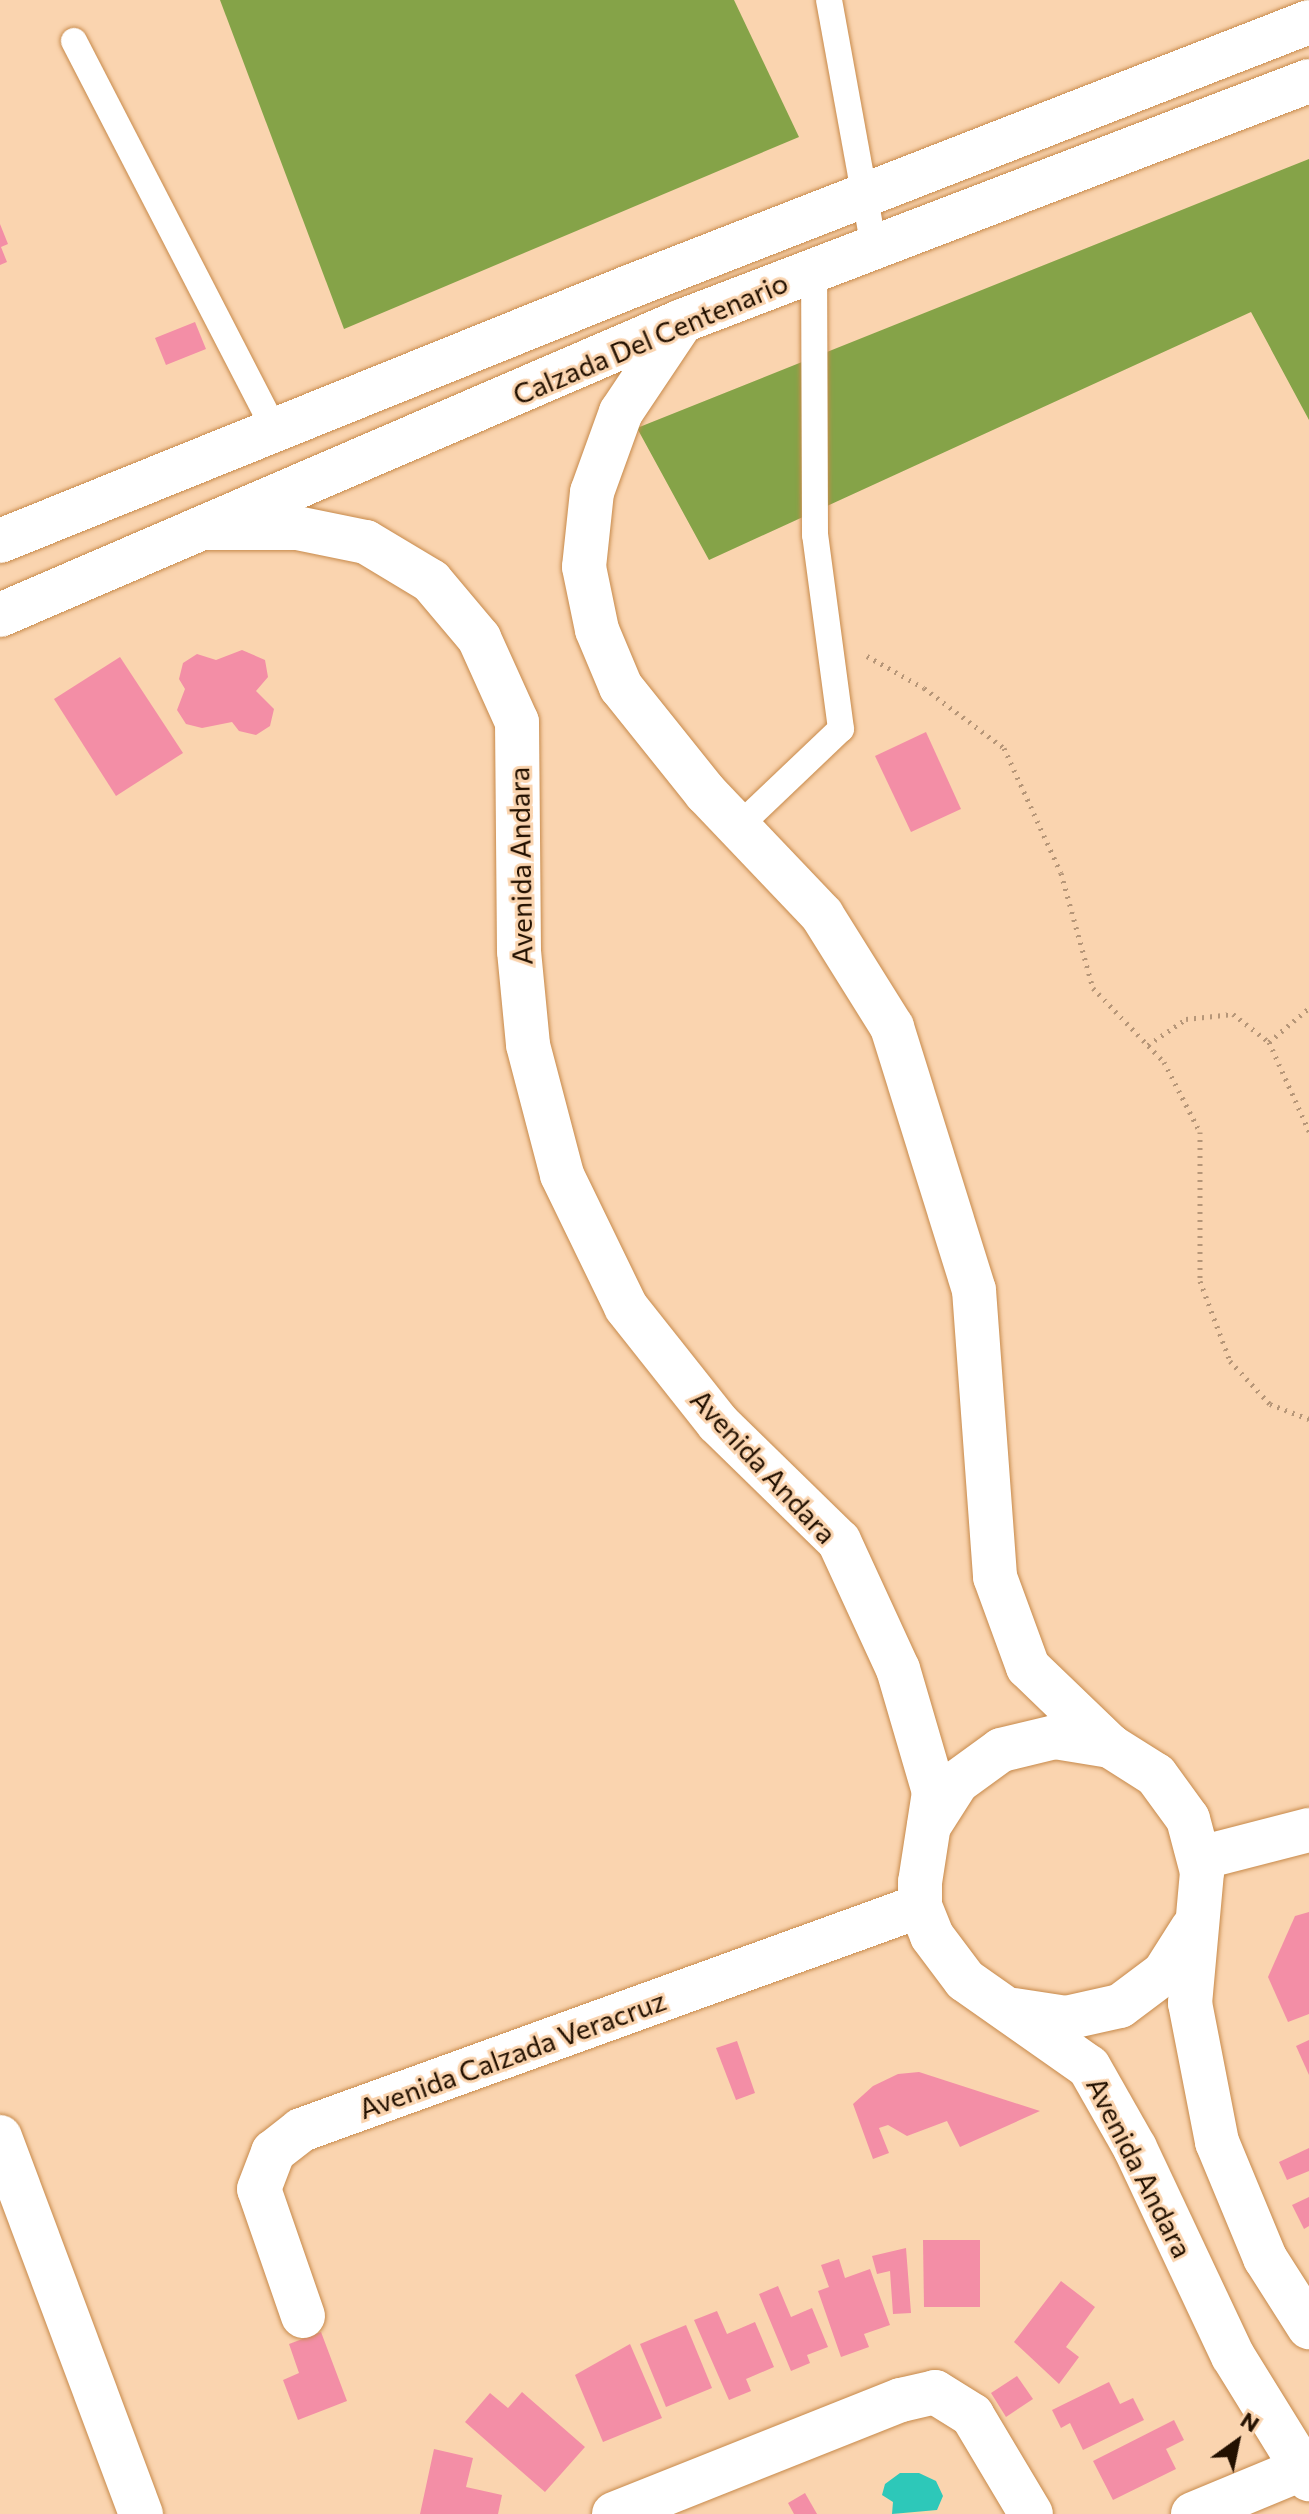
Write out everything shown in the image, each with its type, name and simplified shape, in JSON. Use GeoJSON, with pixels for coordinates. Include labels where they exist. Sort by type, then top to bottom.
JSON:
{"type":"FeatureCollection","features":[{"type":"Feature","properties":{"kind":"street","name":"Calzada Del Centenario"},"geometry":{"type":"LineString","coordinates":[[0,541],[802,220],[1309,22]]}},
{"type":"Feature","properties":{"kind":"street","name":"Calzada Del Centenario"},"geometry":{"type":"LineString","coordinates":[[0,615],[682,321],[1309,81]]}},
{"type":"Feature","properties":{"kind":"street"},"geometry":{"type":"LineString","coordinates":[[802,220],[814,270]]}},
{"type":"Feature","properties":{"kind":"street"},"geometry":{"type":"LineString","coordinates":[[682,321],[621,412],[592,492],[584,567],[597,630],[621,687],[738,827],[822,915],[892,1027],[974,1290],[995,1577],[1028,1667],[1110,1746],[1156,1775],[1188,1819],[1200,1858],[1190,2003],[1217,2142],[1265,2258],[1309,2327]]}},
{"type":"Feature","properties":{"kind":"street","name":"Avenida Andara"},"geometry":{"type":"LineString","coordinates":[[206,528],[297,528],[366,542],[431,581],[479,638],[517,722],[519,951],[526,1029],[562,1175],[626,1307],[718,1423],[839,1541],[898,1669],[934,1792],[920,1906],[932,1936],[965,1980],[1012,2010],[1089,2067],[1135,2148],[1233,2356],[1306,2472]]}},
{"type":"Feature","properties":{"kind":"street"},"geometry":{"type":"LineString","coordinates":[[928,1828],[957,1782],[1001,1750],[1055,1737],[1110,1746]]}},
{"type":"Feature","properties":{"kind":"street"},"geometry":{"type":"LineString","coordinates":[[1200,1858],[1309,1830]]}},
{"type":"Feature","properties":{"kind":"street","name":"Avenida Calzada Veracruz"},"geometry":{"type":"LineString","coordinates":[[303,2316],[259,2189],[273,2152],[301,2130],[920,1906]]}},
{"type":"Feature","properties":{"kind":"street"},"geometry":{"type":"LineString","coordinates":[[1012,2010],[1066,2018],[1120,2006],[1164,1973],[1193,1927]]}},
{"type":"Feature","properties":{"kind":"street"},"geometry":{"type":"LineString","coordinates":[[0,2137],[9,2194],[141,2514]]}},
{"type":"Feature","properties":{"kind":"street"},"geometry":{"type":"LineString","coordinates":[[614,2514],[901,2400],[935,2392],[972,2415],[1031,2514]]}},
{"type":"Feature","properties":{"kind":"street"},"geometry":{"type":"LineString","coordinates":[[1193,2514],[1306,2472]]}},
{"type":"Feature","properties":{"kind":"lane"},"geometry":{"type":"LineString","coordinates":[[829,0],[874,247]]}},
{"type":"Feature","properties":{"kind":"lane"},"geometry":{"type":"LineString","coordinates":[[74,41],[275,431]]}},
{"type":"Feature","properties":{"kind":"lane"},"geometry":{"type":"LineString","coordinates":[[738,827],[841,729],[815,535],[814,270]]}},
{"type":"Feature","properties":{"kind":"path"},"geometry":{"type":"LineString","coordinates":[[828,634],[924,688],[1004,748],[1061,873],[1093,988],[1164,1062],[1200,1132],[1200,1281],[1230,1361],[1270,1404],[1309,1419]]}},
{"type":"Feature","properties":{"kind":"path"},"geometry":{"type":"LineString","coordinates":[[1269,1042],[1309,1008]]}},
{"type":"Feature","properties":{"kind":"path"},"geometry":{"type":"LineString","coordinates":[[1148,1045],[1186,1019],[1233,1014],[1269,1042],[1309,1131]]}},
{"type":"Feature","properties":{"kind":"green space"},"geometry":{"type":"Polygon","coordinates":[[[220,0],[734,0],[799,137],[344,329],[220,0]]]}},
{"type":"Feature","properties":{"kind":"green space"},"geometry":{"type":"Polygon","coordinates":[[[1309,159],[1309,420],[1251,312],[709,560],[637,428],[1309,159]]]}},
{"type":"Feature","properties":{"kind":"water"},"geometry":{"type":"Polygon","coordinates":[[[900,2473],[919,2473],[936,2481],[943,2496],[937,2510],[892,2514],[893,2502],[882,2495],[885,2484],[900,2473]]]}},
{"type":"Feature","properties":{"kind":"building"},"geometry":{"type":"Polygon","coordinates":[[[0,224],[8,244],[1,247],[7,262],[0,265],[0,224]]]}},
{"type":"Feature","properties":{"kind":"building"},"geometry":{"type":"Polygon","coordinates":[[[195,322],[206,349],[166,365],[155,338],[195,322]]]}},
{"type":"Feature","properties":{"kind":"building"},"geometry":{"type":"Polygon","coordinates":[[[242,650],[265,660],[268,677],[256,691],[274,709],[270,726],[256,735],[239,731],[232,722],[202,728],[186,724],[177,710],[185,689],[179,679],[183,663],[197,654],[216,660],[242,650]]]}},
{"type":"Feature","properties":{"kind":"building"},"geometry":{"type":"Polygon","coordinates":[[[120,657],[183,753],[116,796],[54,699],[120,657]]]}},
{"type":"Feature","properties":{"kind":"building"},"geometry":{"type":"Polygon","coordinates":[[[926,732],[961,809],[911,832],[875,756],[926,732]]]}},
{"type":"Feature","properties":{"kind":"building"},"geometry":{"type":"Polygon","coordinates":[[[1309,1912],[1309,2014],[1288,2022],[1268,1977],[1295,1916],[1309,1912]]]}},
{"type":"Feature","properties":{"kind":"building"},"geometry":{"type":"Polygon","coordinates":[[[1309,2040],[1309,2075],[1296,2046],[1309,2040]]]}},
{"type":"Feature","properties":{"kind":"building"},"geometry":{"type":"Polygon","coordinates":[[[737,2041],[755,2093],[736,2100],[716,2048],[737,2041]]]}},
{"type":"Feature","properties":{"kind":"building"},"geometry":{"type":"Polygon","coordinates":[[[919,2072],[1040,2111],[960,2147],[947,2121],[907,2136],[888,2125],[879,2128],[889,2153],[873,2159],[853,2104],[873,2086],[898,2074],[919,2072]]]}},
{"type":"Feature","properties":{"kind":"building"},"geometry":{"type":"Polygon","coordinates":[[[1309,2148],[1309,2171],[1287,2180],[1279,2162],[1309,2148]]]}},
{"type":"Feature","properties":{"kind":"building"},"geometry":{"type":"Polygon","coordinates":[[[1309,2197],[1309,2226],[1304,2229],[1292,2205],[1309,2197]]]}},
{"type":"Feature","properties":{"kind":"building"},"geometry":{"type":"Polygon","coordinates":[[[923,2240],[980,2240],[980,2307],[924,2307],[923,2240]]]}},
{"type":"Feature","properties":{"kind":"building"},"geometry":{"type":"Polygon","coordinates":[[[906,2248],[911,2313],[893,2314],[890,2271],[877,2274],[872,2256],[906,2248]]]}},
{"type":"Feature","properties":{"kind":"building"},"geometry":{"type":"Polygon","coordinates":[[[839,2259],[845,2278],[870,2269],[890,2325],[864,2334],[869,2347],[841,2357],[818,2291],[829,2287],[821,2265],[839,2259]]]}},
{"type":"Feature","properties":{"kind":"building"},"geometry":{"type":"Polygon","coordinates":[[[1061,2281],[1095,2307],[1066,2347],[1079,2357],[1059,2384],[1014,2342],[1061,2281]]]}},
{"type":"Feature","properties":{"kind":"building"},"geometry":{"type":"Polygon","coordinates":[[[778,2286],[791,2317],[812,2308],[828,2347],[807,2355],[810,2363],[791,2371],[759,2294],[778,2286]]]}},
{"type":"Feature","properties":{"kind":"building"},"geometry":{"type":"Polygon","coordinates":[[[717,2311],[727,2334],[755,2322],[774,2367],[746,2379],[751,2391],[729,2400],[694,2320],[717,2311]]]}},
{"type":"Feature","properties":{"kind":"building"},"geometry":{"type":"Polygon","coordinates":[[[686,2325],[712,2388],[666,2407],[640,2344],[686,2325]]]}},
{"type":"Feature","properties":{"kind":"building"},"geometry":{"type":"Polygon","coordinates":[[[321,2332],[347,2401],[298,2420],[283,2380],[299,2373],[289,2344],[321,2332]]]}},
{"type":"Feature","properties":{"kind":"building"},"geometry":{"type":"Polygon","coordinates":[[[630,2344],[662,2418],[603,2442],[575,2375],[630,2344]]]}},
{"type":"Feature","properties":{"kind":"building"},"geometry":{"type":"Polygon","coordinates":[[[1017,2376],[1033,2399],[1006,2417],[991,2393],[1017,2376]]]}},
{"type":"Feature","properties":{"kind":"building"},"geometry":{"type":"Polygon","coordinates":[[[1109,2382],[1120,2404],[1133,2398],[1144,2420],[1083,2450],[1070,2423],[1061,2428],[1052,2410],[1109,2382]]]}},
{"type":"Feature","properties":{"kind":"building"},"geometry":{"type":"Polygon","coordinates":[[[522,2392],[585,2447],[545,2492],[465,2422],[490,2393],[508,2408],[522,2392]]]}},
{"type":"Feature","properties":{"kind":"building"},"geometry":{"type":"Polygon","coordinates":[[[1174,2420],[1184,2440],[1166,2449],[1176,2469],[1113,2500],[1093,2461],[1174,2420]]]}},
{"type":"Feature","properties":{"kind":"building"},"geometry":{"type":"Polygon","coordinates":[[[434,2449],[473,2458],[466,2487],[502,2495],[498,2514],[420,2514],[434,2449]]]}},
{"type":"Feature","properties":{"kind":"building"},"geometry":{"type":"Polygon","coordinates":[[[805,2493],[817,2514],[794,2514],[788,2503],[805,2493]]]}}]}
